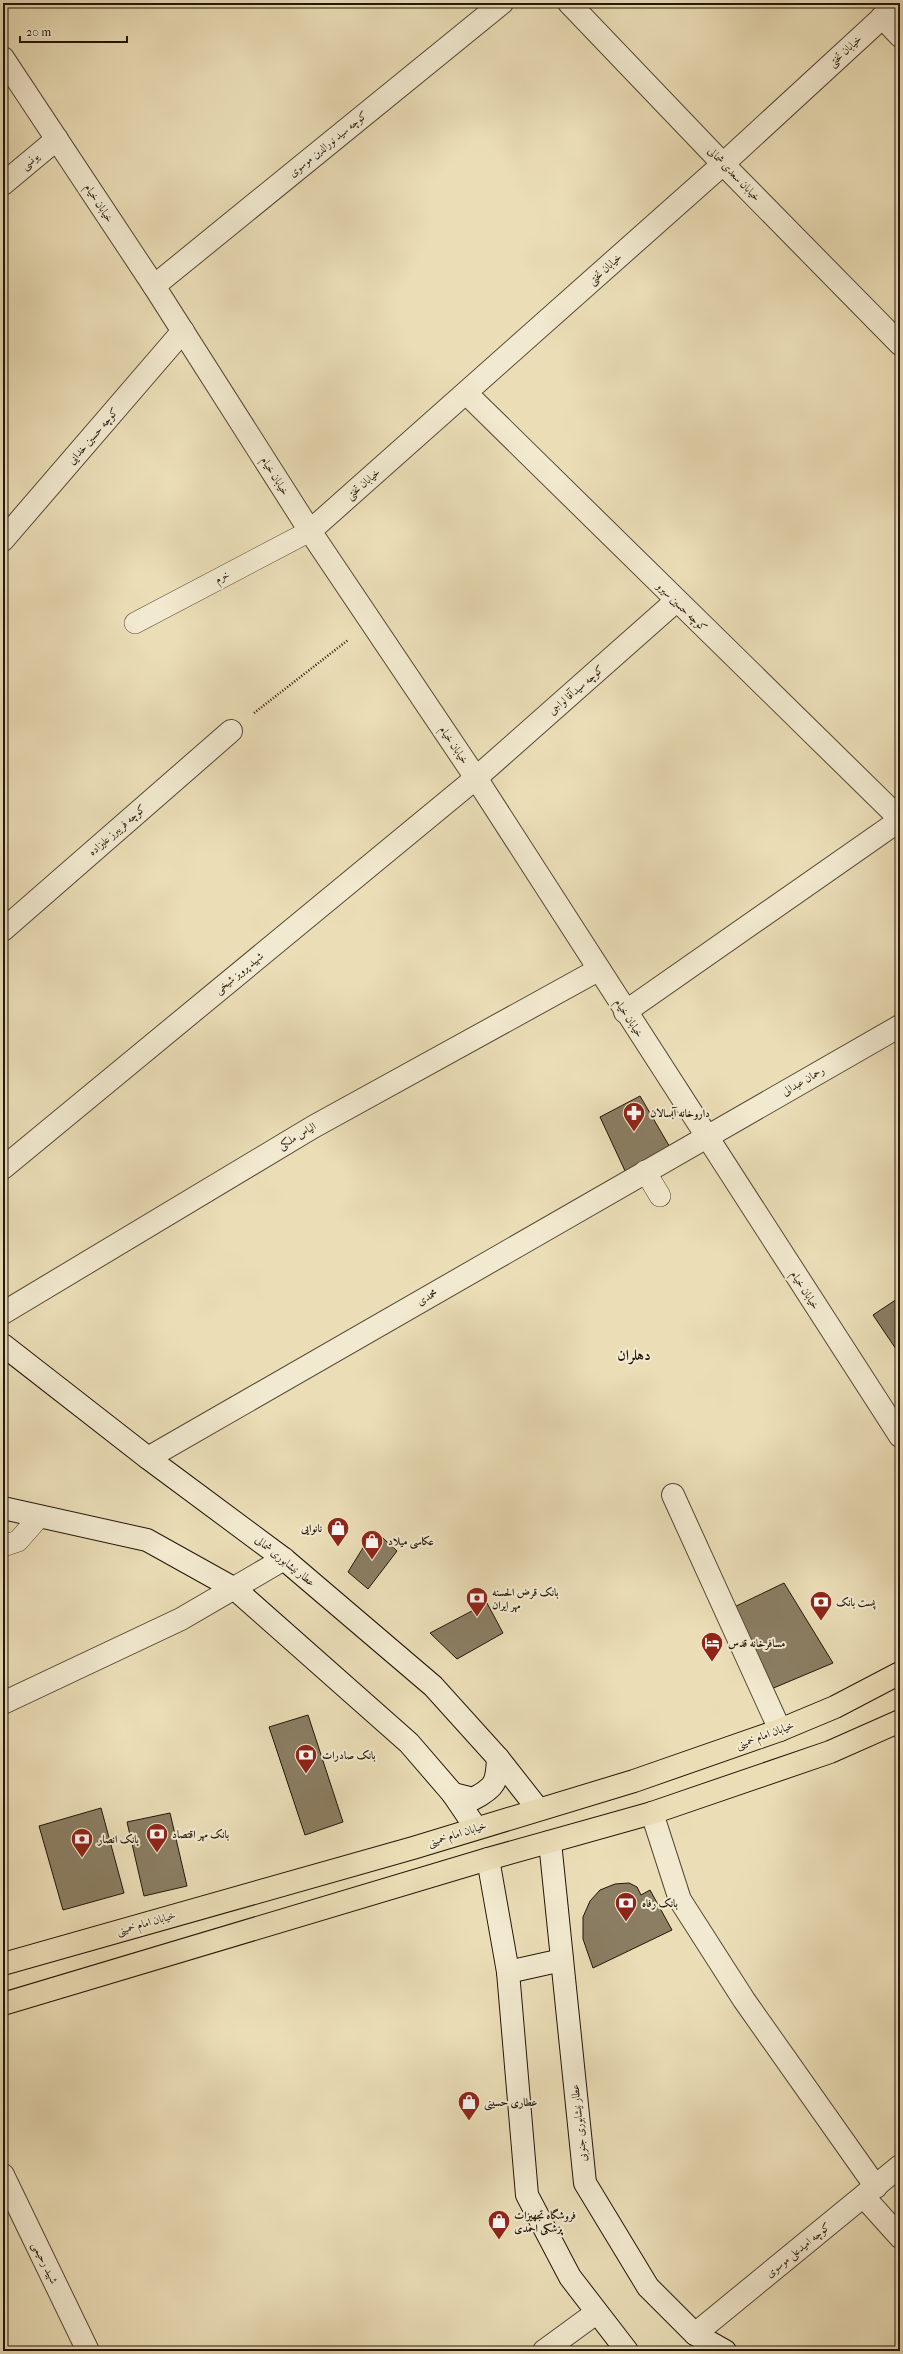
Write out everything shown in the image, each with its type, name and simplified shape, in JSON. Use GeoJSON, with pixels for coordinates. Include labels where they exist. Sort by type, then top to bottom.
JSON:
{"type":"FeatureCollection","features":[{"type":"Feature","properties":{"kind":"highway","name":"خیابان امام خمینی"},"geometry":{"type":"LineString","coordinates":[[3,1964],[634,1781],[780,1730],[835,1707],[900,1673]]}},
{"type":"Feature","properties":{"kind":"highway"},"geometry":{"type":"LineString","coordinates":[[3,2004],[488,1860],[652,1813],[830,1752],[900,1721]]}},
{"type":"Feature","properties":{"kind":"street","name":"کوچه سید نورالدین موسوی"},"geometry":{"type":"LineString","coordinates":[[154,286],[502,3]]}},
{"type":"Feature","properties":{"kind":"street","name":"خیابان سعدی شمالی"},"geometry":{"type":"LineString","coordinates":[[569,3],[723,164],[900,344]]}},
{"type":"Feature","properties":{"kind":"street","name":"خیابان تختی"},"geometry":{"type":"LineString","coordinates":[[310,531],[723,164],[890,10]]}},
{"type":"Feature","properties":{"kind":"street"},"geometry":{"type":"LineString","coordinates":[[890,10],[900,36]]}},
{"type":"Feature","properties":{"kind":"street","name":"خیابان خیام"},"geometry":{"type":"LineString","coordinates":[[3,58],[154,286],[310,531],[476,778],[625,1012],[900,1436]]}},
{"type":"Feature","properties":{"kind":"street","name":"یونسی"},"geometry":{"type":"LineString","coordinates":[[3,184],[57,139]]}},
{"type":"Feature","properties":{"kind":"street","name":"کوچه حسین خدایی"},"geometry":{"type":"LineString","coordinates":[[3,540],[183,331]]}},
{"type":"Feature","properties":{"kind":"street","name":"کوچه حسین سیرو"},"geometry":{"type":"LineString","coordinates":[[466,393],[900,820]]}},
{"type":"Feature","properties":{"kind":"street","name":"کوچه سیدآقا لواجی"},"geometry":{"type":"LineString","coordinates":[[476,778],[676,601]]}},
{"type":"Feature","properties":{"kind":"street","name":"کوچه فریبرز علیزاده"},"geometry":{"type":"LineString","coordinates":[[3,930],[231,731]]}},
{"type":"Feature","properties":{"kind":"street","name":"شهید پرویز شیخی"},"geometry":{"type":"LineString","coordinates":[[3,1168],[476,778]]}},
{"type":"Feature","properties":{"kind":"street"},"geometry":{"type":"LineString","coordinates":[[625,1012],[900,820]]}},
{"type":"Feature","properties":{"kind":"street","name":"الیاس ملکی"},"geometry":{"type":"LineString","coordinates":[[3,1313],[313,1127],[598,970]]}},
{"type":"Feature","properties":{"kind":"street","name":"رحمان عبدالی"},"geometry":{"type":"LineString","coordinates":[[706,1136],[900,1026]]}},
{"type":"Feature","properties":{"kind":"street","name":"محمدی"},"geometry":{"type":"LineString","coordinates":[[148,1458],[706,1136]]}},
{"type":"Feature","properties":{"kind":"street","name":"عطار نیشابوری شمالی"},"geometry":{"type":"LineString","coordinates":[[3,1345],[148,1458],[284,1559],[433,1686],[498,1758],[538,1808]]}},
{"type":"Feature","properties":{"kind":"street"},"geometry":{"type":"LineString","coordinates":[[673,1495],[780,1730]]}},
{"type":"Feature","properties":{"kind":"street"},"geometry":{"type":"LineString","coordinates":[[3,1508],[147,1540],[235,1589],[408,1743],[453,1794],[476,1828]]}},
{"type":"Feature","properties":{"kind":"street"},"geometry":{"type":"LineString","coordinates":[[3,1704],[181,1619],[235,1589],[284,1559]]}},
{"type":"Feature","properties":{"kind":"street"},"geometry":{"type":"LineString","coordinates":[[453,1794],[474,1799],[488,1792],[497,1780],[498,1758]]}},
{"type":"Feature","properties":{"kind":"street"},"geometry":{"type":"LineString","coordinates":[[652,1813],[680,1900],[900,2237]]}},
{"type":"Feature","properties":{"kind":"street","name":"عطار نیشابوری جنوبی"},"geometry":{"type":"LineString","coordinates":[[550,1842],[586,2183],[648,2287],[695,2334],[725,2351]]}},
{"type":"Feature","properties":{"kind":"street"},"geometry":{"type":"LineString","coordinates":[[488,1860],[508,1972],[526,2195],[570,2277],[596,2313],[627,2351]]}},
{"type":"Feature","properties":{"kind":"street"},"geometry":{"type":"LineString","coordinates":[[508,1972],[562,1960]]}},
{"type":"Feature","properties":{"kind":"street","name":"کوچه امیدعلی موسوی"},"geometry":{"type":"LineString","coordinates":[[695,2334],[900,2166]]}},
{"type":"Feature","properties":{"kind":"street","name":"شهید رحیمی"},"geometry":{"type":"LineString","coordinates":[[3,2175],[88,2351]]}},
{"type":"Feature","properties":{"kind":"street"},"geometry":{"type":"LineString","coordinates":[[544,2351],[596,2313]]}},
{"type":"Feature","properties":{"kind":"lane","name":"خرم"},"geometry":{"type":"LineString","coordinates":[[135,623],[310,531]]}},
{"type":"Feature","properties":{"kind":"lane"},"geometry":{"type":"LineString","coordinates":[[646,1171],[660,1196]]}},
{"type":"Feature","properties":{"kind":"lane"},"geometry":{"type":"LineString","coordinates":[[3,1546],[18,1541],[40,1516]]}},
{"type":"Feature","properties":{"kind":"path"},"geometry":{"type":"LineString","coordinates":[[231,731],[371,622]]}},
{"type":"Feature","properties":{"kind":"building","name":"داروخانه آبسالان"},"geometry":{"type":"Polygon","coordinates":[[[640,1096],[671,1149],[626,1173],[600,1117],[640,1096]]]}},
{"type":"Feature","properties":{"kind":"building"},"geometry":{"type":"Polygon","coordinates":[[[900,1297],[900,1355],[873,1315],[900,1297]]]}},
{"type":"Feature","properties":{"kind":"building","name":"عکاسی میلاد"},"geometry":{"type":"Polygon","coordinates":[[[374,1530],[397,1551],[368,1589],[348,1572],[374,1530]]]}},
{"type":"Feature","properties":{"kind":"building"},"geometry":{"type":"Polygon","coordinates":[[[784,1583],[833,1663],[764,1692],[728,1610],[784,1583]]]}},
{"type":"Feature","properties":{"kind":"building","name":"بانک قرض الحسنه مهر ایران"},"geometry":{"type":"Polygon","coordinates":[[[487,1603],[503,1633],[457,1659],[430,1633],[487,1603]]]}},
{"type":"Feature","properties":{"kind":"building","name":"بانک صادرات"},"geometry":{"type":"Polygon","coordinates":[[[308,1715],[343,1822],[305,1835],[269,1727],[308,1715]]]}},
{"type":"Feature","properties":{"kind":"building","name":"بانک انصار"},"geometry":{"type":"Polygon","coordinates":[[[101,1808],[124,1893],[63,1910],[39,1826],[101,1808]]]}},
{"type":"Feature","properties":{"kind":"building","name":"بانک مهر اقتصاد"},"geometry":{"type":"Polygon","coordinates":[[[170,1813],[187,1886],[144,1896],[127,1822],[170,1813]]]}},
{"type":"Feature","properties":{"kind":"building","name":"بانک رفاه"},"geometry":{"type":"Polygon","coordinates":[[[629,1883],[637,1887],[641,1895],[650,1890],[672,1930],[593,1968],[583,1939],[583,1917],[590,1901],[600,1890],[615,1884],[629,1883]]]}},
{"type":"Feature","properties":{"kind":"place","name":"داروخانه آبسالان"},"geometry":{"type":"Point","coordinates":[634,1132]}},
{"type":"Feature","properties":{"kind":"place","name":"نانوایی"},"geometry":{"type":"Point","coordinates":[338,1548]}},
{"type":"Feature","properties":{"kind":"place","name":"عکاسی میلاد"},"geometry":{"type":"Point","coordinates":[372,1560]}},
{"type":"Feature","properties":{"kind":"place","name":"بانک قرض الحسنه مهر ایران"},"geometry":{"type":"Point","coordinates":[477,1618]}},
{"type":"Feature","properties":{"kind":"place","name":"پست بانک"},"geometry":{"type":"Point","coordinates":[821,1622]}},
{"type":"Feature","properties":{"kind":"place","name":"مسافرخانه قدس"},"geometry":{"type":"Point","coordinates":[712,1662]}},
{"type":"Feature","properties":{"kind":"place","name":"بانک صادرات"},"geometry":{"type":"Point","coordinates":[306,1774]}},
{"type":"Feature","properties":{"kind":"place","name":"بانک مهر اقتصاد"},"geometry":{"type":"Point","coordinates":[157,1854]}},
{"type":"Feature","properties":{"kind":"place","name":"بانک انصار"},"geometry":{"type":"Point","coordinates":[82,1858]}},
{"type":"Feature","properties":{"kind":"place","name":"بانک رفاه"},"geometry":{"type":"Point","coordinates":[626,1922]}},
{"type":"Feature","properties":{"kind":"place","name":"عطاری حسینی"},"geometry":{"type":"Point","coordinates":[469,2122]}},
{"type":"Feature","properties":{"kind":"place","name":"فروشگاه تجهیزات پزشکی احمدی"},"geometry":{"type":"Point","coordinates":[499,2240]}},
{"type":"Feature","properties":{"kind":"district","name":"دهلران"},"geometry":{"type":"Point","coordinates":[634,1355]}}]}
